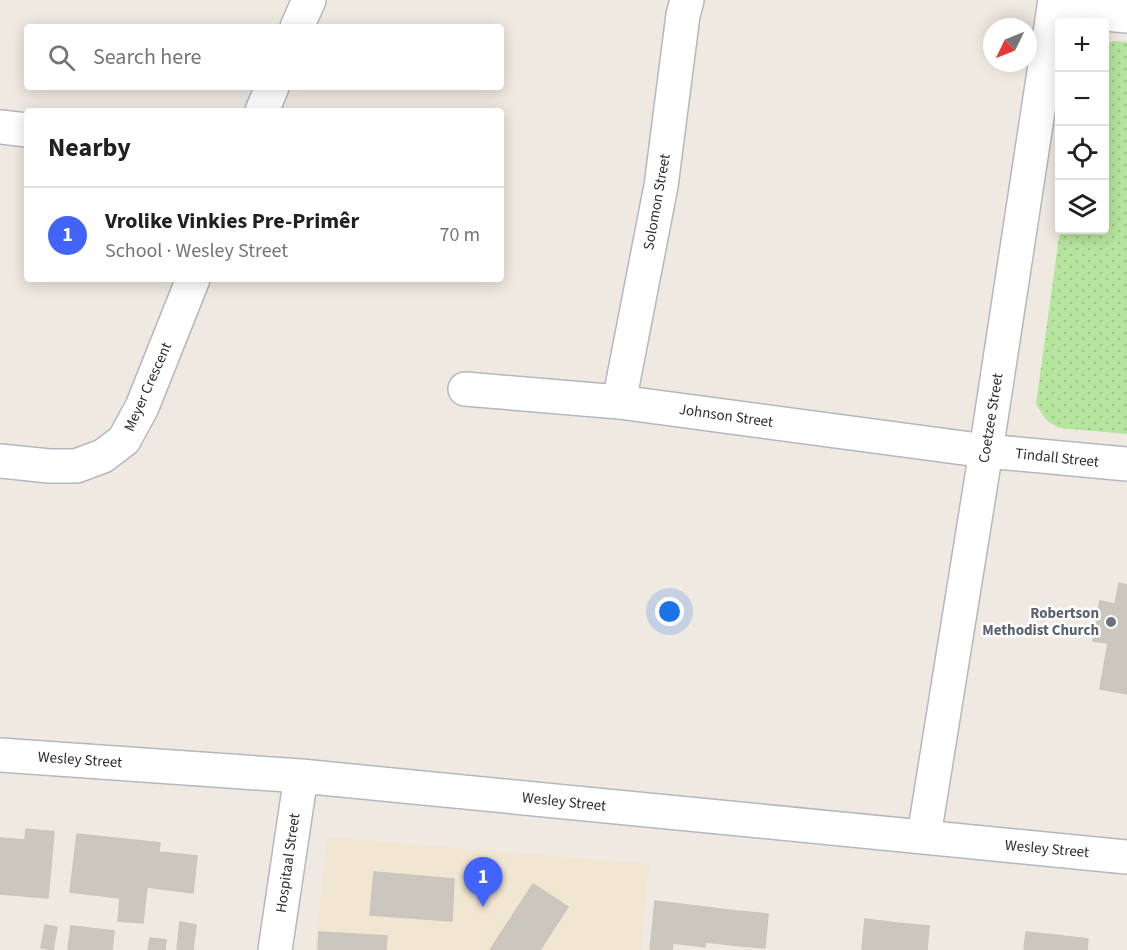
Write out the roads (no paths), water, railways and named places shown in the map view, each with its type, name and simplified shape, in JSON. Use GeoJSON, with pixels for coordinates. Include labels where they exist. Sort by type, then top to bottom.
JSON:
{"type":"FeatureCollection","features":[{"type":"Feature","properties":{"kind":"street"},"geometry":{"type":"LineString","coordinates":[[298,24],[309,0]]}},
{"type":"Feature","properties":{"kind":"street","name":"Solomon Street"},"geometry":{"type":"LineString","coordinates":[[619,402],[661,186],[683,15],[687,0]]}},
{"type":"Feature","properties":{"kind":"street"},"geometry":{"type":"LineString","coordinates":[[1054,4],[1127,16]]}},
{"type":"Feature","properties":{"kind":"street","name":"Coetzee Street"},"geometry":{"type":"LineString","coordinates":[[924,836],[986,451],[1054,4]]}},
{"type":"Feature","properties":{"kind":"street"},"geometry":{"type":"LineString","coordinates":[[263,108],[271,90]]}},
{"type":"Feature","properties":{"kind":"street"},"geometry":{"type":"LineString","coordinates":[[0,127],[24,130]]}},
{"type":"Feature","properties":{"kind":"street","name":"Meyer Crescent"},"geometry":{"type":"LineString","coordinates":[[0,461],[76,466],[103,456],[124,441],[142,407],[192,282]]}},
{"type":"Feature","properties":{"kind":"street","name":"Johnson Street"},"geometry":{"type":"LineString","coordinates":[[465,389],[619,402],[986,451]]}},
{"type":"Feature","properties":{"kind":"street","name":"Tindall Street"},"geometry":{"type":"LineString","coordinates":[[986,451],[1127,464]]}},
{"type":"Feature","properties":{"kind":"street","name":"Wesley Street"},"geometry":{"type":"LineString","coordinates":[[0,754],[301,776],[1127,857]]}},
{"type":"Feature","properties":{"kind":"street","name":"Hospitaal Street"},"geometry":{"type":"LineString","coordinates":[[275,950],[301,776]]}},
{"type":"Feature","properties":{"kind":"place","name":"Robertson Methodist Church"},"geometry":{"type":"Point","coordinates":[1111,622]}},
{"type":"Feature","properties":{"kind":"place","name":"Vrolike Vinkies Pre-Primêr"},"geometry":{"type":"Point","coordinates":[483,907]}}]}
